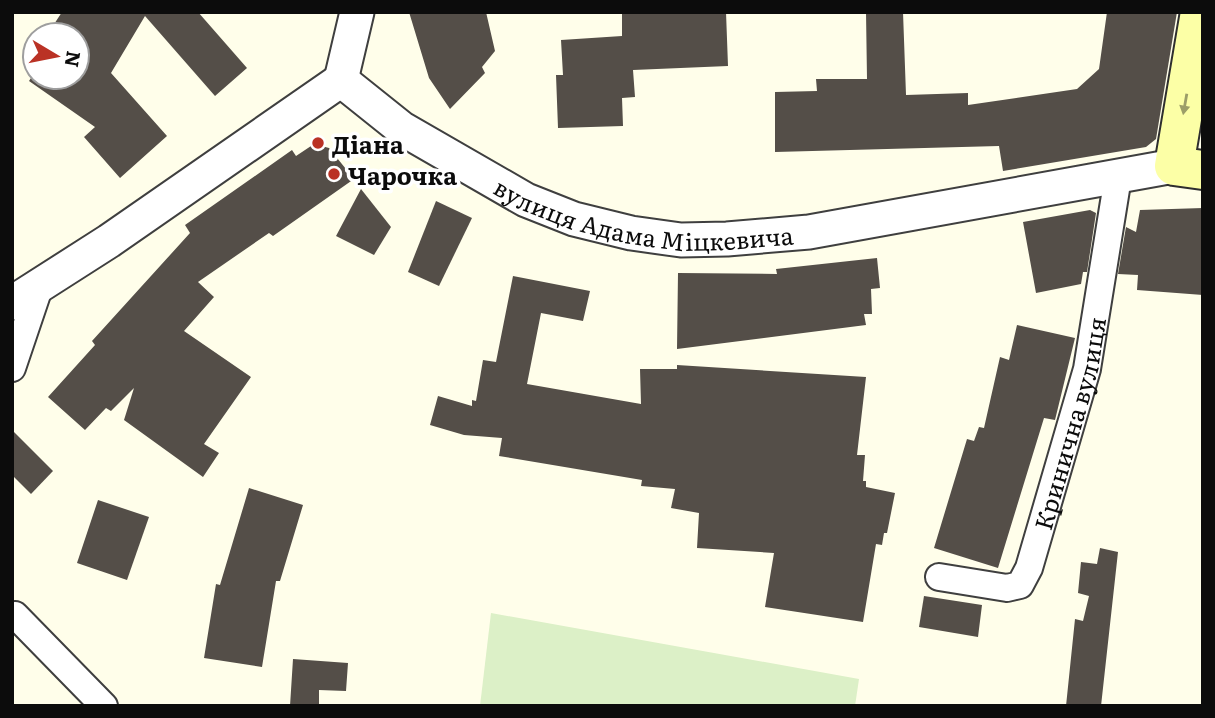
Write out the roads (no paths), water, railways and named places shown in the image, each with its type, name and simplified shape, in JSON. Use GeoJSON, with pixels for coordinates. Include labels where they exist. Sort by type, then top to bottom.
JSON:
{"type":"FeatureCollection","features":[{"type":"Feature","properties":{"kind":"main road"},"geometry":{"type":"LineString","coordinates":[[1189,168],[1200,12]]}},
{"type":"Feature","properties":{"kind":"street"},"geometry":{"type":"LineString","coordinates":[[12,368],[26,296],[341,80],[356,12]]}},
{"type":"Feature","properties":{"kind":"street","name":"вулиця Адама Міцкевича"},"geometry":{"type":"LineString","coordinates":[[341,80],[401,128],[526,200],[575,219],[631,233],[681,240],[809,232],[1118,177],[1189,168]]}},
{"type":"Feature","properties":{"kind":"street","name":"Кринична вулиця"},"geometry":{"type":"LineString","coordinates":[[939,576],[1007,588],[1020,584],[1029,568],[1087,369],[1118,177]]}},
{"type":"Feature","properties":{"kind":"street"},"geometry":{"type":"LineString","coordinates":[[13,613],[104,706]]}},
{"type":"Feature","properties":{"kind":"place","name":"Діана"},"geometry":{"type":"Point","coordinates":[318,143]}},
{"type":"Feature","properties":{"kind":"place","name":"Чарочка"},"geometry":{"type":"Point","coordinates":[334,174]}}]}
